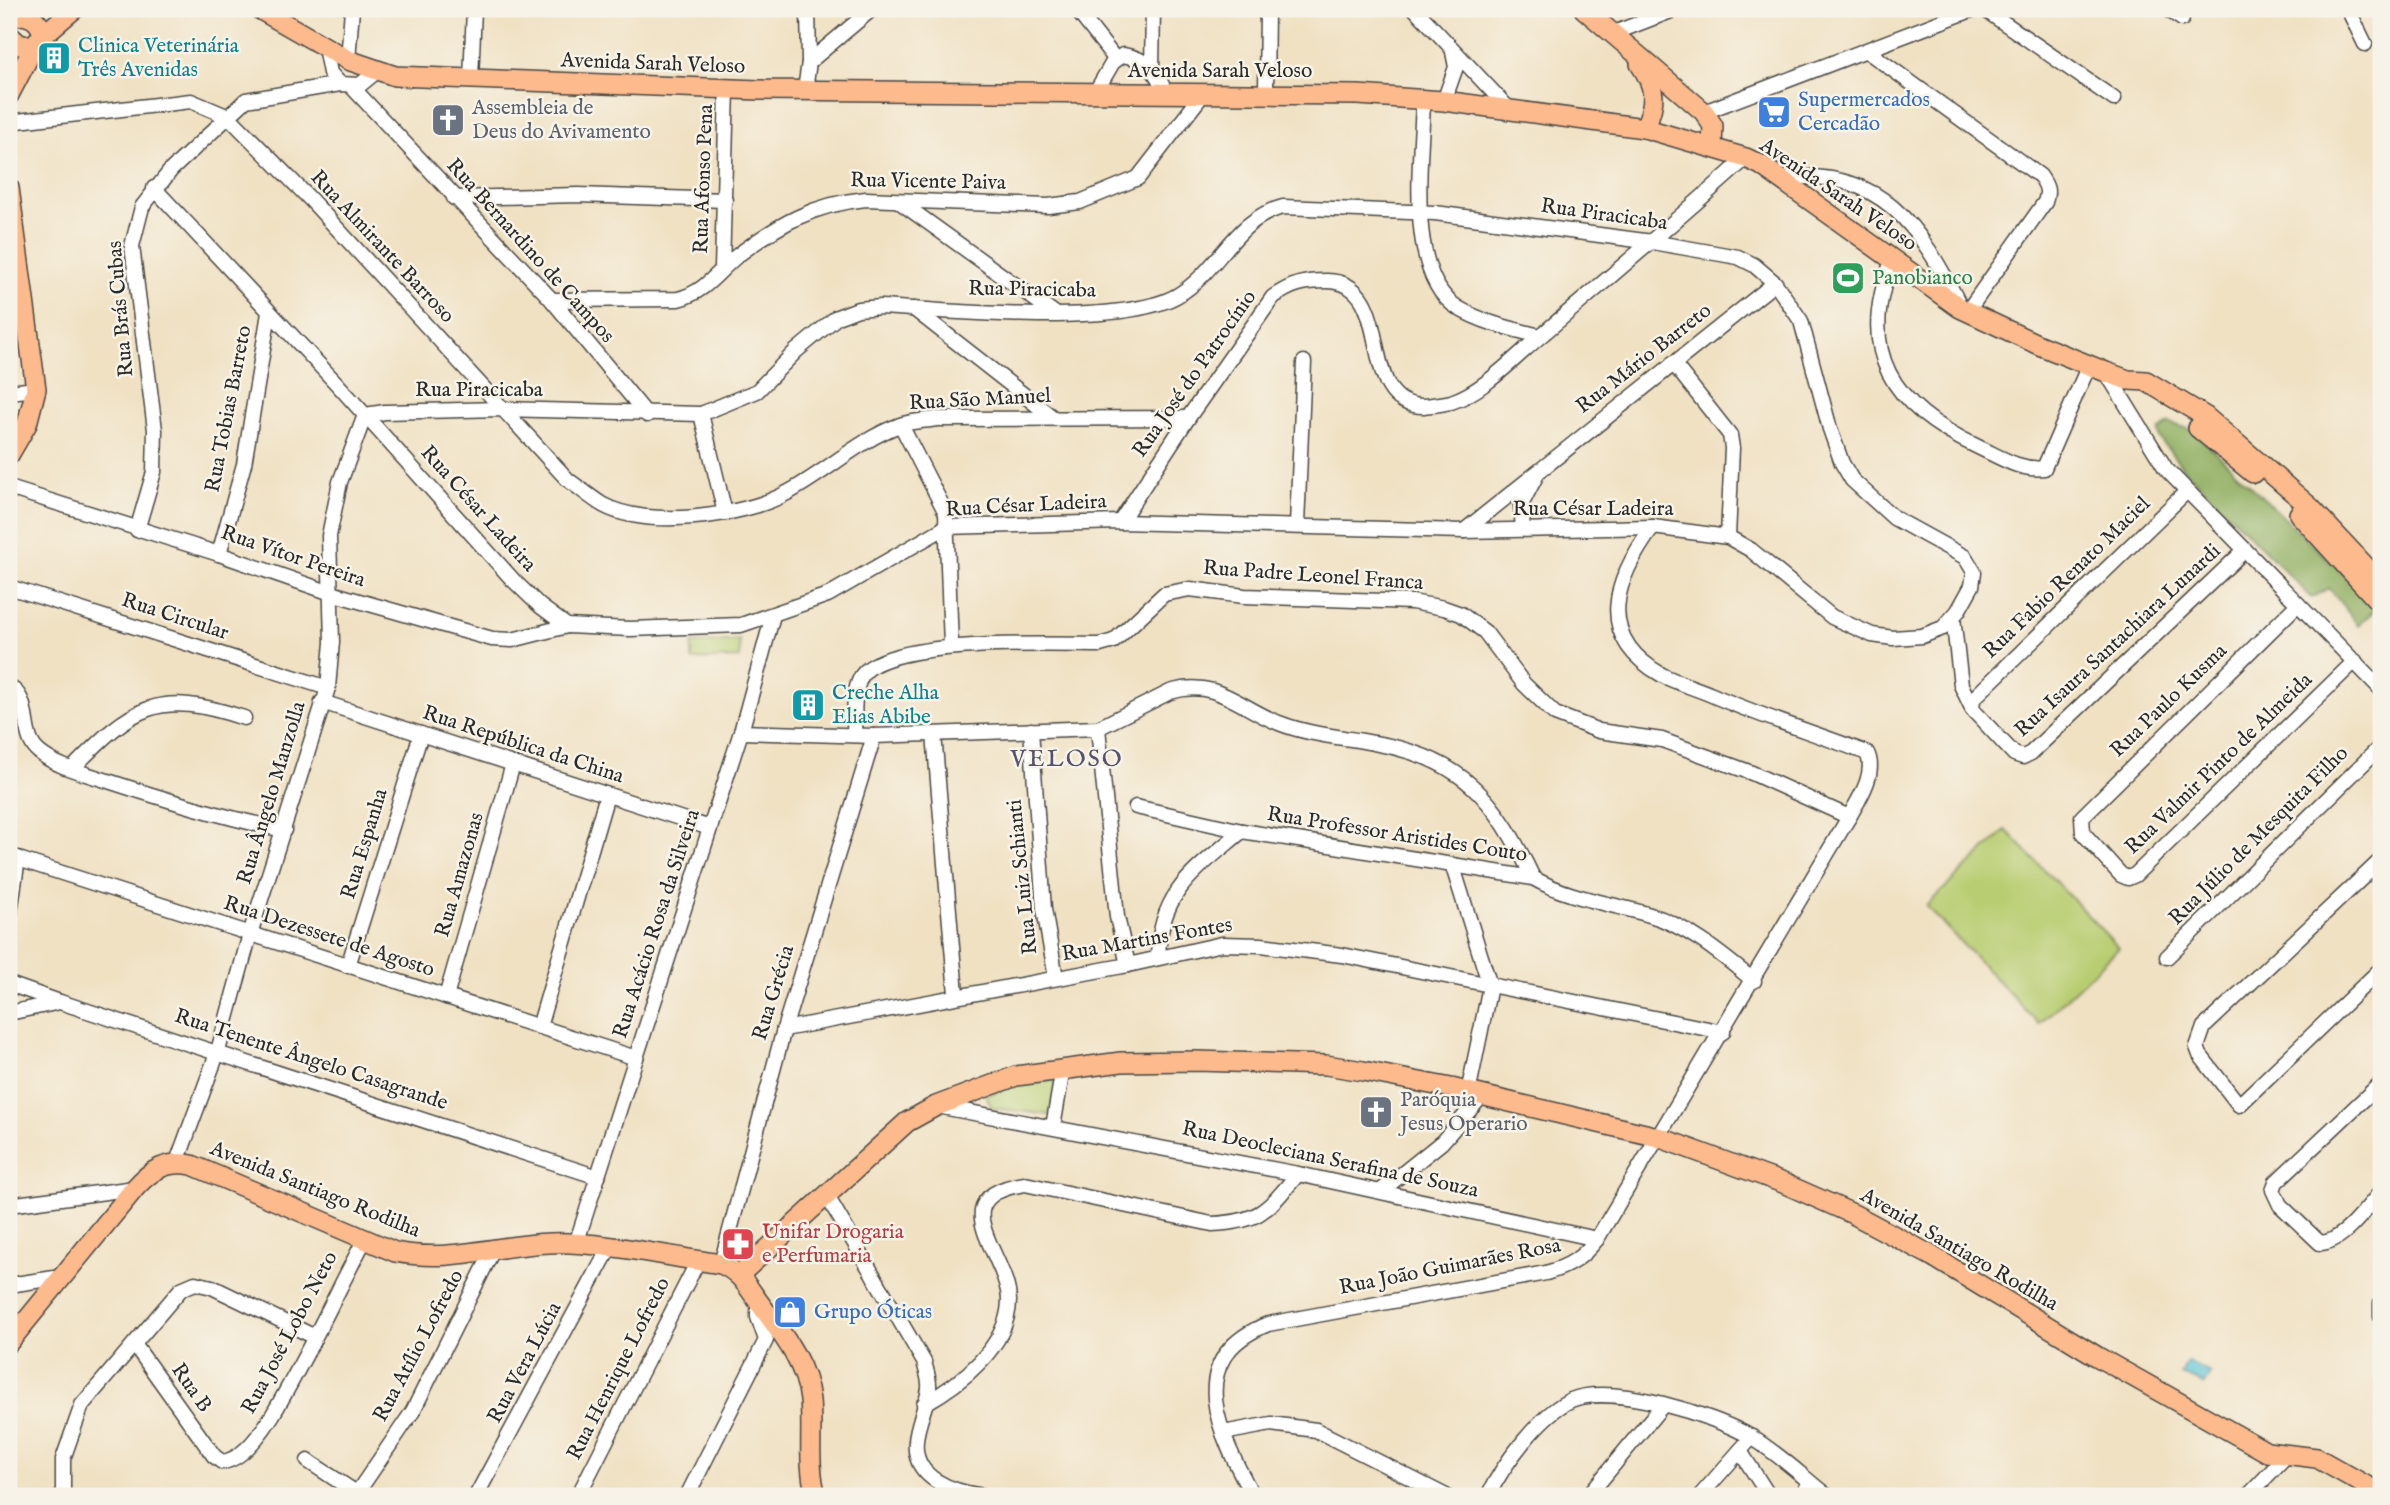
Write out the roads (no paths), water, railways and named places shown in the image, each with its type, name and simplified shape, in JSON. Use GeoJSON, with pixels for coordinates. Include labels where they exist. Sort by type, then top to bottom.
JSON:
{"type":"FeatureCollection","features":[{"type":"Feature","properties":{"kind":"main road"},"geometry":{"type":"LineString","coordinates":[[9,20],[19,11],[64,9]]}},
{"type":"Feature","properties":{"kind":"main road"},"geometry":{"type":"LineString","coordinates":[[9,35],[20,45],[39,39],[74,9]]}},
{"type":"Feature","properties":{"kind":"main road","name":"Avenida Sarah Veloso"},"geometry":{"type":"LineString","coordinates":[[259,9],[348,60],[395,76],[727,89],[1266,94],[1423,99],[1644,128],[1712,146],[1746,158],[1780,179],[1964,310],[2128,380],[2146,382],[2206,417],[2310,507],[2381,583]]}},
{"type":"Feature","properties":{"kind":"main road"},"geometry":{"type":"LineString","coordinates":[[1584,9],[1700,108],[1713,127],[1712,146]]}},
{"type":"Feature","properties":{"kind":"main road"},"geometry":{"type":"LineString","coordinates":[[9,88],[39,39],[43,25],[30,11]]}},
{"type":"Feature","properties":{"kind":"main road"},"geometry":{"type":"LineString","coordinates":[[1622,39],[1652,81],[1654,100],[1644,128]]}},
{"type":"Feature","properties":{"kind":"main road"},"geometry":{"type":"LineString","coordinates":[[1654,100],[1675,96],[1700,108]]}},
{"type":"Feature","properties":{"kind":"main road"},"geometry":{"type":"LineString","coordinates":[[9,188],[36,388],[27,424],[9,455]]}},
{"type":"Feature","properties":{"kind":"main road","name":"Avenida Sarah Veloso"},"geometry":{"type":"LineString","coordinates":[[2128,380],[2142,393],[2198,428],[2275,492],[2381,604]]}},
{"type":"Feature","properties":{"kind":"main road","name":"Avenida Santiago Rodilha"},"geometry":{"type":"LineString","coordinates":[[9,1342],[147,1174],[177,1162],[192,1165],[395,1252],[444,1258],[552,1243],[576,1244],[721,1264],[739,1275],[892,1133],[936,1106],[1016,1076],[1121,1062],[1197,1060],[1326,1065],[1658,1137],[1783,1183],[1853,1214],[1931,1256],[2098,1357],[2267,1452],[2317,1458],[2381,1494]]}},
{"type":"Feature","properties":{"kind":"main road"},"geometry":{"type":"LineString","coordinates":[[739,1275],[753,1290],[758,1302],[792,1348],[803,1372],[810,1398],[811,1469],[816,1496]]}},
{"type":"Feature","properties":{"kind":"street"},"geometry":{"type":"LineString","coordinates":[[348,60],[352,9]]}},
{"type":"Feature","properties":{"kind":"street"},"geometry":{"type":"LineString","coordinates":[[471,79],[474,9]]}},
{"type":"Feature","properties":{"kind":"street"},"geometry":{"type":"LineString","coordinates":[[805,90],[809,62],[808,9]]}},
{"type":"Feature","properties":{"kind":"street"},"geometry":{"type":"LineString","coordinates":[[809,62],[872,9]]}},
{"type":"Feature","properties":{"kind":"street"},"geometry":{"type":"LineString","coordinates":[[1076,9],[1116,60]]}},
{"type":"Feature","properties":{"kind":"street"},"geometry":{"type":"LineString","coordinates":[[1152,68],[1153,9]]}},
{"type":"Feature","properties":{"kind":"street"},"geometry":{"type":"LineString","coordinates":[[1266,94],[1267,9]]}},
{"type":"Feature","properties":{"kind":"street"},"geometry":{"type":"LineString","coordinates":[[1415,9],[1510,110]]}},
{"type":"Feature","properties":{"kind":"street"},"geometry":{"type":"LineString","coordinates":[[1622,39],[1676,9]]}},
{"type":"Feature","properties":{"kind":"street"},"geometry":{"type":"LineString","coordinates":[[1700,108],[1867,51],[1974,9]]}},
{"type":"Feature","properties":{"kind":"street"},"geometry":{"type":"LineString","coordinates":[[1984,9],[2114,99]]}},
{"type":"Feature","properties":{"kind":"street"},"geometry":{"type":"LineString","coordinates":[[2167,9],[2182,19]]}},
{"type":"Feature","properties":{"kind":"street"},"geometry":{"type":"LineString","coordinates":[[2347,9],[2365,44]]}},
{"type":"Feature","properties":{"kind":"street","name":"Rua Bernardino de Campos"},"geometry":{"type":"LineString","coordinates":[[325,47],[330,73],[346,86],[552,300],[647,415]]}},
{"type":"Feature","properties":{"kind":"street"},"geometry":{"type":"LineString","coordinates":[[1444,101],[1456,66],[1452,51]]}},
{"type":"Feature","properties":{"kind":"street"},"geometry":{"type":"LineString","coordinates":[[1780,179],[1827,176],[1847,180],[1875,193],[1896,210],[1937,259],[1964,310],[2045,202],[2048,193],[2040,176],[1867,51]]}},
{"type":"Feature","properties":{"kind":"street"},"geometry":{"type":"LineString","coordinates":[[1095,93],[1105,72],[1123,55],[1140,58],[1152,68],[1166,93]]}},
{"type":"Feature","properties":{"kind":"street"},"geometry":{"type":"LineString","coordinates":[[346,86],[366,82],[377,71]]}},
{"type":"Feature","properties":{"kind":"street","name":"Rua Brás Cubas"},"geometry":{"type":"LineString","coordinates":[[137,530],[154,472],[155,430],[132,246],[137,221],[154,188],[246,100],[346,86]]}},
{"type":"Feature","properties":{"kind":"street","name":"Rua Afonso Pena"},"geometry":{"type":"LineString","coordinates":[[722,269],[727,89]]}},
{"type":"Feature","properties":{"kind":"street","name":"Rua Vicente Paiva"},"geometry":{"type":"LineString","coordinates":[[552,300],[678,299],[700,291],[739,254],[813,208],[866,199],[1048,206],[1080,202],[1138,178],[1203,94]]}},
{"type":"Feature","properties":{"kind":"street"},"geometry":{"type":"LineString","coordinates":[[1423,99],[1421,212],[1428,269],[1441,294],[1457,307],[1481,320],[1540,336]]}},
{"type":"Feature","properties":{"kind":"street"},"geometry":{"type":"LineString","coordinates":[[9,122],[191,101],[229,117]]}},
{"type":"Feature","properties":{"kind":"street","name":"Rua Almirante Barroso"},"geometry":{"type":"LineString","coordinates":[[229,117],[311,200],[500,409]]}},
{"type":"Feature","properties":{"kind":"street","name":"Rua José do Patrocínio"},"geometry":{"type":"LineString","coordinates":[[1120,522],[1188,418],[1273,297],[1303,281],[1342,281],[1351,286],[1366,305],[1384,379],[1396,395],[1411,404],[1423,406],[1451,402],[1502,371],[1746,158]]}},
{"type":"Feature","properties":{"kind":"street","name":"Rua César Ladeira"},"geometry":{"type":"LineString","coordinates":[[154,188],[365,415],[513,580],[540,606],[567,626],[630,629],[741,625],[828,595],[946,527],[1120,522],[1297,524],[1464,531],[1653,527],[1728,537],[1751,550],[1832,617],[1872,635],[1922,636],[1942,628],[1953,617],[1972,586]]}},
{"type":"Feature","properties":{"kind":"street"},"geometry":{"type":"LineString","coordinates":[[454,198],[578,195],[725,200]]}},
{"type":"Feature","properties":{"kind":"street"},"geometry":{"type":"LineString","coordinates":[[900,202],[1055,314]]}},
{"type":"Feature","properties":{"kind":"street","name":"Rua Piracicaba"},"geometry":{"type":"LineString","coordinates":[[365,415],[385,412],[500,409],[647,415],[701,414],[757,391],[796,351],[837,317],[858,309],[1055,314],[1134,310],[1176,296],[1213,265],[1255,217],[1270,210],[1283,207],[1421,212],[1652,242],[1738,257],[1754,265],[1775,283],[1801,321],[1830,429],[1842,463],[1852,480],[1878,507],[1908,528],[1965,558],[1974,572],[1972,586]]}},
{"type":"Feature","properties":{"kind":"street","name":"Rua Piracicaba"},"geometry":{"type":"LineString","coordinates":[[1680,217],[1678,231],[1693,250]]}},
{"type":"Feature","properties":{"kind":"street"},"geometry":{"type":"LineString","coordinates":[[1893,259],[1877,315],[1877,334],[1886,370],[1896,389],[1908,403],[1957,438],[2028,470],[2044,468],[2098,368],[2158,457],[2186,492],[2381,689]]}},
{"type":"Feature","properties":{"kind":"street","name":"Rua Mário Barreto"},"geometry":{"type":"LineString","coordinates":[[1464,531],[1775,283]]}},
{"type":"Feature","properties":{"kind":"street"},"geometry":{"type":"LineString","coordinates":[[914,309],[1052,417]]}},
{"type":"Feature","properties":{"kind":"street","name":"Rua Tobias Barreto"},"geometry":{"type":"LineString","coordinates":[[219,554],[244,464],[269,313]]}},
{"type":"Feature","properties":{"kind":"street"},"geometry":{"type":"LineString","coordinates":[[1297,524],[1304,362]]}},
{"type":"Feature","properties":{"kind":"street"},"geometry":{"type":"LineString","coordinates":[[1673,363],[1730,435],[1728,537]]}},
{"type":"Feature","properties":{"kind":"street"},"geometry":{"type":"LineString","coordinates":[[9,393],[36,388]]}},
{"type":"Feature","properties":{"kind":"street"},"geometry":{"type":"LineString","coordinates":[[1019,417],[1022,394]]}},
{"type":"Feature","properties":{"kind":"street","name":"Rua São Manuel"},"geometry":{"type":"LineString","coordinates":[[500,409],[568,480],[605,506],[639,516],[725,513],[784,495],[877,436],[901,425],[937,419],[1188,418]]}},
{"type":"Feature","properties":{"kind":"street"},"geometry":{"type":"LineString","coordinates":[[701,414],[725,513]]}},
{"type":"Feature","properties":{"kind":"street","name":"Rua Ângelo Manzolla"},"geometry":{"type":"LineString","coordinates":[[177,1162],[218,1051],[250,934],[325,695],[332,642],[328,536],[332,509],[365,415]]}},
{"type":"Feature","properties":{"kind":"street"},"geometry":{"type":"LineString","coordinates":[[901,425],[946,513],[951,646]]}},
{"type":"Feature","properties":{"kind":"street","name":"Rua Mário Barreto"},"geometry":{"type":"LineString","coordinates":[[1523,529],[1521,505],[1540,468]]}},
{"type":"Feature","properties":{"kind":"street","name":"Rua Vítor Pereira"},"geometry":{"type":"LineString","coordinates":[[9,488],[219,554],[331,593],[492,639],[512,640],[567,626]]}},
{"type":"Feature","properties":{"kind":"street","name":"Rua Fabio Renato Maciel"},"geometry":{"type":"LineString","coordinates":[[1974,700],[2186,492]]}},
{"type":"Feature","properties":{"kind":"street"},"geometry":{"type":"LineString","coordinates":[[1653,527],[1632,556],[1618,591],[1616,613],[1628,647],[1664,676],[1867,753],[1870,767],[1867,782],[1849,817]]}},
{"type":"Feature","properties":{"kind":"street","name":"Rua Isaura Santachiara Lunardi"},"geometry":{"type":"LineString","coordinates":[[1974,700],[2014,754],[2026,756],[2245,550]]}},
{"type":"Feature","properties":{"kind":"street","name":"Rua Circular"},"geometry":{"type":"LineString","coordinates":[[9,587],[325,695]]}},
{"type":"Feature","properties":{"kind":"street","name":"Rua Padre Leonel Franca"},"geometry":{"type":"LineString","coordinates":[[854,735],[860,677],[876,663],[951,646],[1107,643],[1114,641],[1164,594],[1189,589],[1244,596],[1419,604],[1444,608],[1474,621],[1524,684],[1555,714],[1599,731],[1662,740],[1752,773],[1849,817]]}},
{"type":"Feature","properties":{"kind":"street","name":"Rua Paulo Kusma"},"geometry":{"type":"LineString","coordinates":[[2083,833],[2081,823],[2087,811],[2298,604]]}},
{"type":"Feature","properties":{"kind":"street","name":"Rua Acácio Rosa da Silveira"},"geometry":{"type":"LineString","coordinates":[[576,1244],[741,732],[773,615]]}},
{"type":"Feature","properties":{"kind":"street"},"geometry":{"type":"LineString","coordinates":[[1953,617],[1961,685],[1974,700]]}},
{"type":"Feature","properties":{"kind":"street","name":"Rua Valmir Pinto de Almeida"},"geometry":{"type":"LineString","coordinates":[[2083,833],[2121,876],[2131,878],[2355,661]]}},
{"type":"Feature","properties":{"kind":"street"},"geometry":{"type":"LineString","coordinates":[[9,687],[20,696],[27,729],[36,750],[56,764],[191,808],[284,830]]}},
{"type":"Feature","properties":{"kind":"street"},"geometry":{"type":"LineString","coordinates":[[741,732],[874,736],[1098,729],[1170,692],[1193,687],[1236,699],[1282,724],[1416,753],[1476,788],[1511,831],[1533,878]]}},
{"type":"Feature","properties":{"kind":"street","name":"Rua República da China"},"geometry":{"type":"LineString","coordinates":[[325,695],[421,734],[710,828]]}},
{"type":"Feature","properties":{"kind":"street"},"geometry":{"type":"LineString","coordinates":[[72,769],[109,730],[137,712],[160,704],[210,706],[244,718]]}},
{"type":"Feature","properties":{"kind":"street"},"geometry":{"type":"LineString","coordinates":[[1098,729],[1117,917],[1128,965]]}},
{"type":"Feature","properties":{"kind":"street","name":"Rua Luiz Schianti"},"geometry":{"type":"LineString","coordinates":[[1031,730],[1044,909],[1056,978]]}},
{"type":"Feature","properties":{"kind":"street","name":"Rua Espanha"},"geometry":{"type":"LineString","coordinates":[[348,966],[421,734]]}},
{"type":"Feature","properties":{"kind":"street"},"geometry":{"type":"LineString","coordinates":[[934,734],[956,994]]}},
{"type":"Feature","properties":{"kind":"street","name":"Rua Grécia"},"geometry":{"type":"LineString","coordinates":[[721,1264],[784,1029],[874,736]]}},
{"type":"Feature","properties":{"kind":"street","name":"Rua Júlio de Mesquita Filho"},"geometry":{"type":"LineString","coordinates":[[2167,957],[2381,746]]}},
{"type":"Feature","properties":{"kind":"street","name":"Rua Amazonas"},"geometry":{"type":"LineString","coordinates":[[446,997],[513,764]]}},
{"type":"Feature","properties":{"kind":"street"},"geometry":{"type":"LineString","coordinates":[[539,1027],[607,795]]}},
{"type":"Feature","properties":{"kind":"street","name":"Rua Professor Aristides Couto"},"geometry":{"type":"LineString","coordinates":[[1136,807],[1242,831],[1533,878],[1568,895],[1653,915],[1707,945],[1754,981]]}},
{"type":"Feature","properties":{"kind":"street","name":"Rua João Guimarães Rosa"},"geometry":{"type":"LineString","coordinates":[[1253,1496],[1214,1409],[1213,1386],[1233,1343],[1250,1331],[1268,1324],[1558,1270],[1577,1261],[1597,1239],[1754,981],[1849,817]]}},
{"type":"Feature","properties":{"kind":"street"},"geometry":{"type":"LineString","coordinates":[[1158,957],[1159,929],[1170,902],[1201,865],[1242,831]]}},
{"type":"Feature","properties":{"kind":"street"},"geometry":{"type":"LineString","coordinates":[[9,920],[13,857]]}},
{"type":"Feature","properties":{"kind":"street","name":"Rua Dezessete de Agosto"},"geometry":{"type":"LineString","coordinates":[[13,857],[636,1058]]}},
{"type":"Feature","properties":{"kind":"street"},"geometry":{"type":"LineString","coordinates":[[2381,860],[2204,1027],[2197,1047],[2200,1055],[2239,1105],[2381,969]]}},
{"type":"Feature","properties":{"kind":"street"},"geometry":{"type":"LineString","coordinates":[[1381,1191],[1442,1142],[1474,1095],[1490,986],[1453,867]]}},
{"type":"Feature","properties":{"kind":"street","name":"Rua Martins Fontes"},"geometry":{"type":"LineString","coordinates":[[784,1029],[956,994],[1128,965],[1222,944],[1261,945],[1342,955],[1723,1032]]}},
{"type":"Feature","properties":{"kind":"street"},"geometry":{"type":"LineString","coordinates":[[9,984],[60,1002]]}},
{"type":"Feature","properties":{"kind":"street","name":"Rua Tenente Ângelo Casagrande"},"geometry":{"type":"LineString","coordinates":[[9,1013],[60,1002],[218,1051],[598,1177]]}},
{"type":"Feature","properties":{"kind":"street"},"geometry":{"type":"LineString","coordinates":[[1053,1126],[1063,1068]]}},
{"type":"Feature","properties":{"kind":"street"},"geometry":{"type":"LineString","coordinates":[[2381,1083],[2276,1182],[2273,1195],[2312,1239],[2327,1243],[2341,1233],[2381,1192]]}},
{"type":"Feature","properties":{"kind":"street","name":"Rua Deocleciana Serafina de Souza"},"geometry":{"type":"LineString","coordinates":[[936,1106],[1298,1174],[1597,1239]]}},
{"type":"Feature","properties":{"kind":"street"},"geometry":{"type":"LineString","coordinates":[[924,1404],[945,1392],[983,1359],[1003,1328],[1009,1300],[1000,1269],[983,1232],[982,1217],[987,1201],[996,1191],[1026,1184],[1212,1224],[1231,1223],[1261,1214],[1298,1174]]}},
{"type":"Feature","properties":{"kind":"street"},"geometry":{"type":"LineString","coordinates":[[9,1205],[135,1188]]}},
{"type":"Feature","properties":{"kind":"street"},"geometry":{"type":"LineString","coordinates":[[827,1196],[924,1362],[929,1386],[915,1443],[921,1467],[936,1483],[960,1493],[983,1496]]}},
{"type":"Feature","properties":{"kind":"street","name":"Rua José Lobo Neto"},"geometry":{"type":"LineString","coordinates":[[214,1456],[222,1462],[232,1460],[261,1432],[365,1239]]}},
{"type":"Feature","properties":{"kind":"street","name":"Rua Vera Lúcia"},"geometry":{"type":"LineString","coordinates":[[476,1496],[609,1249]]}},
{"type":"Feature","properties":{"kind":"street","name":"Rua Atílio Lofredo"},"geometry":{"type":"LineString","coordinates":[[359,1495],[413,1410],[493,1250]]}},
{"type":"Feature","properties":{"kind":"street","name":"Rua Henrique Lofredo"},"geometry":{"type":"LineString","coordinates":[[578,1496],[698,1261]]}},
{"type":"Feature","properties":{"kind":"street"},"geometry":{"type":"LineString","coordinates":[[9,1286],[61,1277]]}},
{"type":"Feature","properties":{"kind":"street"},"geometry":{"type":"LineString","coordinates":[[63,1496],[63,1459],[82,1405],[181,1289],[195,1283],[212,1287],[313,1336]]}},
{"type":"Feature","properties":{"kind":"street"},"geometry":{"type":"LineString","coordinates":[[687,1496],[766,1340],[758,1317],[758,1302]]}},
{"type":"Feature","properties":{"kind":"street"},"geometry":{"type":"LineString","coordinates":[[2381,1303],[2381,1317]]}},
{"type":"Feature","properties":{"kind":"street","name":"Rua B"},"geometry":{"type":"LineString","coordinates":[[134,1344],[214,1456]]}},
{"type":"Feature","properties":{"kind":"street"},"geometry":{"type":"LineString","coordinates":[[1488,1496],[1539,1424],[1573,1399],[1598,1396],[1628,1397],[1716,1421],[1752,1437],[1827,1496]]}},
{"type":"Feature","properties":{"kind":"street"},"geometry":{"type":"LineString","coordinates":[[1588,1496],[1662,1406]]}},
{"type":"Feature","properties":{"kind":"street"},"geometry":{"type":"LineString","coordinates":[[1223,1433],[1271,1424],[1316,1430],[1446,1496]]}},
{"type":"Feature","properties":{"kind":"street"},"geometry":{"type":"LineString","coordinates":[[1700,1496],[1752,1437]]}},
{"type":"Feature","properties":{"kind":"street"},"geometry":{"type":"LineString","coordinates":[[1740,1451],[1769,1496]]}},
{"type":"Feature","properties":{"kind":"street"},"geometry":{"type":"LineString","coordinates":[[2248,1496],[2287,1455]]}},
{"type":"Feature","properties":{"kind":"street"},"geometry":{"type":"LineString","coordinates":[[308,1461],[359,1495]]}},
{"type":"Feature","properties":{"kind":"street"},"geometry":{"type":"LineString","coordinates":[[1801,1496],[1810,1483]]}},
{"type":"Feature","properties":{"kind":"water"},"geometry":{"type":"Polygon","coordinates":[[[2187,1362],[2210,1373],[2204,1385],[2181,1374],[2187,1362]]]}},
{"type":"Feature","properties":{"kind":"place","name":"Clinica Veterinária Três Avenidas"},"geometry":{"type":"Point","coordinates":[54,58]}},
{"type":"Feature","properties":{"kind":"place","name":"Supermercados Cercadão"},"geometry":{"type":"Point","coordinates":[1774,112]}},
{"type":"Feature","properties":{"kind":"place","name":"Assembleia de Deus do Avivamento"},"geometry":{"type":"Point","coordinates":[448,120]}},
{"type":"Feature","properties":{"kind":"place","name":"Panobianco"},"geometry":{"type":"Point","coordinates":[1848,278]}},
{"type":"Feature","properties":{"kind":"place","name":"Creche Alha Elias Abibe"},"geometry":{"type":"Point","coordinates":[808,705]}},
{"type":"Feature","properties":{"kind":"place","name":"Paróquia Jesus Operario"},"geometry":{"type":"Point","coordinates":[1376,1112]}},
{"type":"Feature","properties":{"kind":"place","name":"Unifar Drogaria e Perfumaria"},"geometry":{"type":"Point","coordinates":[738,1244]}},
{"type":"Feature","properties":{"kind":"place","name":"Grupo Óticas"},"geometry":{"type":"Point","coordinates":[790,1312]}},
{"type":"Feature","properties":{"kind":"district","name":"VELOSO"},"geometry":{"type":"Point","coordinates":[1067,759]}}]}
